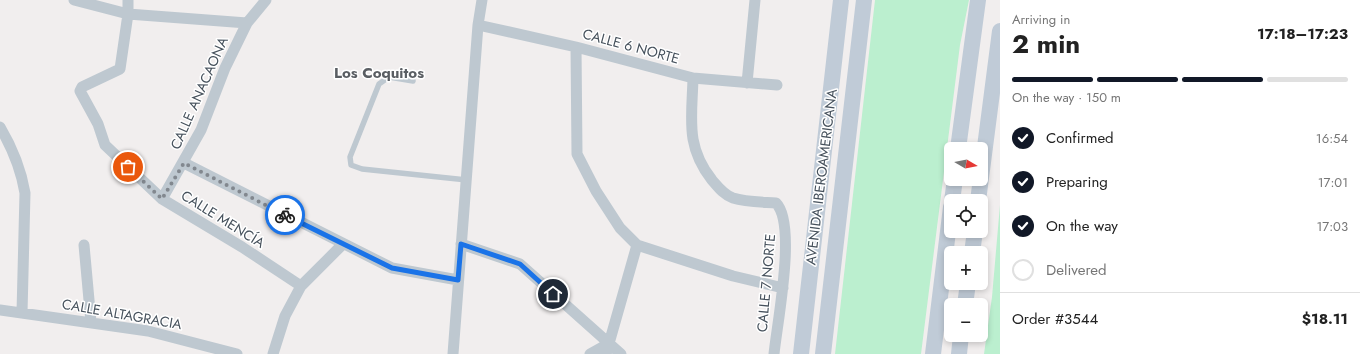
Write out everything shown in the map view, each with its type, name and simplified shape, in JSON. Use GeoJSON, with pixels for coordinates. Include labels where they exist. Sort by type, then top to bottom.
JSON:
{"type":"FeatureCollection","features":[{"type":"Feature","properties":{"kind":"street"},"geometry":{"type":"LineString","coordinates":[[74,0],[128,14],[247,23]]}},
{"type":"Feature","properties":{"kind":"street","name":"CALLE MENCÍA"},"geometry":{"type":"LineString","coordinates":[[128,0],[128,14],[120,69],[82,87],[80,92],[98,124],[105,145],[162,199],[242,247],[301,286]]}},
{"type":"Feature","properties":{"kind":"street","name":"CALLE ANACAONA"},"geometry":{"type":"LineString","coordinates":[[162,199],[184,163],[201,130],[226,68],[247,23],[266,0]]}},
{"type":"Feature","properties":{"kind":"street"},"geometry":{"type":"LineString","coordinates":[[453,354],[461,244],[468,180],[478,25],[482,0]]}},
{"type":"Feature","properties":{"kind":"street"},"geometry":{"type":"LineString","coordinates":[[746,83],[755,0]]}},
{"type":"Feature","properties":{"kind":"street","name":"AVENIDA IBEROAMERICANA"},"geometry":{"type":"LineString","coordinates":[[801,354],[842,0]]}},
{"type":"Feature","properties":{"kind":"street","name":"AVENIDA IBEROAMERICANA"},"geometry":{"type":"LineString","coordinates":[[824,354],[864,0]]}},
{"type":"Feature","properties":{"kind":"street"},"geometry":{"type":"LineString","coordinates":[[959,142],[978,0]]}},
{"type":"Feature","properties":{"kind":"street","name":"CALLE 6 NORTE"},"geometry":{"type":"LineString","coordinates":[[478,25],[576,47],[693,78],[777,85]]}},
{"type":"Feature","properties":{"kind":"street"},"geometry":{"type":"LineString","coordinates":[[979,194],[1000,31]]}},
{"type":"Feature","properties":{"kind":"street"},"geometry":{"type":"LineString","coordinates":[[576,47],[577,154],[596,191],[620,228],[637,245],[733,276],[783,288]]}},
{"type":"Feature","properties":{"kind":"street","name":"CALLE 7 NORTE"},"geometry":{"type":"LineString","coordinates":[[693,78],[692,129],[694,147],[698,160],[710,177],[726,194],[734,198],[776,203],[780,207],[786,229],[783,288],[774,354]]}},
{"type":"Feature","properties":{"kind":"street"},"geometry":{"type":"LineString","coordinates":[[0,127],[15,156],[22,175],[25,193],[22,312]]}},
{"type":"Feature","properties":{"kind":"street"},"geometry":{"type":"LineString","coordinates":[[184,163],[392,268],[458,280]]}},
{"type":"Feature","properties":{"kind":"street"},"geometry":{"type":"LineString","coordinates":[[932,354],[947,238]]}},
{"type":"Feature","properties":{"kind":"street"},"geometry":{"type":"LineString","coordinates":[[273,354],[285,316],[301,286],[343,244]]}},
{"type":"Feature","properties":{"kind":"street"},"geometry":{"type":"LineString","coordinates":[[461,244],[520,264],[607,349],[621,354]]}},
{"type":"Feature","properties":{"kind":"street"},"geometry":{"type":"LineString","coordinates":[[84,245],[91,322]]}},
{"type":"Feature","properties":{"kind":"street"},"geometry":{"type":"LineString","coordinates":[[607,349],[637,245]]}},
{"type":"Feature","properties":{"kind":"street","name":"CALLE ALTAGRACIA"},"geometry":{"type":"LineString","coordinates":[[0,310],[148,331],[237,354]]}},
{"type":"Feature","properties":{"kind":"street"},"geometry":{"type":"LineString","coordinates":[[959,354],[960,342]]}},
{"type":"Feature","properties":{"kind":"street"},"geometry":{"type":"LineString","coordinates":[[590,354],[607,349]]}},
{"type":"Feature","properties":{"kind":"lane"},"geometry":{"type":"LineString","coordinates":[[413,81],[389,77],[379,84],[350,157],[352,165],[362,169],[468,180]]}},
{"type":"Feature","properties":{"kind":"green space"},"geometry":{"type":"Polygon","coordinates":[[[875,0],[969,0],[960,45],[948,142],[944,142],[944,172],[921,354],[835,354],[875,0]]]}},
{"type":"Feature","properties":{"kind":"green space"},"geometry":{"type":"Polygon","coordinates":[[[1000,205],[1000,354],[984,354],[986,342],[988,342],[988,326],[1000,205]]]}},
{"type":"Feature","properties":{"kind":"way so far"},"geometry":{"type":"LineString","coordinates":[[128,167],[162,199],[184,163],[285,215]]}},
{"type":"Feature","properties":{"kind":"district","name":"Los Coquitos"},"geometry":{"type":"Point","coordinates":[379,73]}},
{"type":"Feature","properties":{"kind":"route"},"geometry":{"type":"LineString","coordinates":[[285,215],[392,268],[458,280],[461,244],[520,264],[553,294]]}}]}
